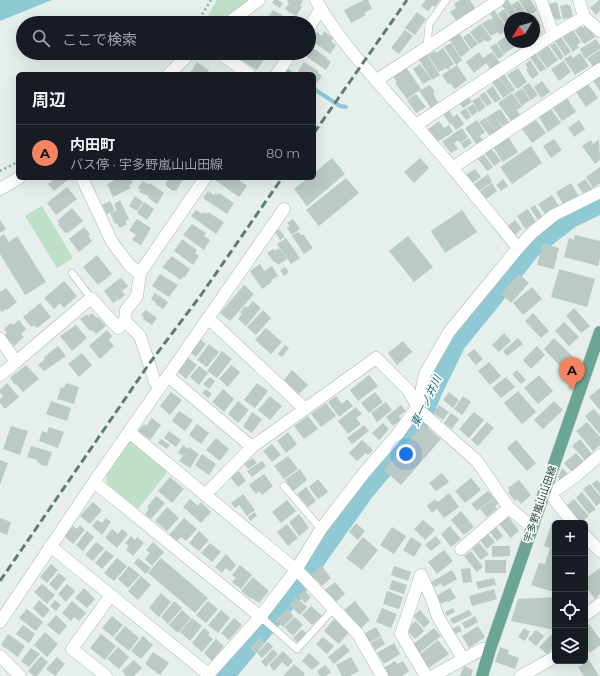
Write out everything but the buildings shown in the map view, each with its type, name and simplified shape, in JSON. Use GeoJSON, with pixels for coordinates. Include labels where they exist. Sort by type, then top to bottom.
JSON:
{"type":"FeatureCollection","features":[{"type":"Feature","properties":{"kind":"main road","name":"宇多野嵐山山田線"},"geometry":{"type":"LineString","coordinates":[[484,675],[490,649],[532,527],[547,493],[600,332]]}},
{"type":"Feature","properties":{"kind":"street"},"geometry":{"type":"LineString","coordinates":[[237,16],[259,0]]}},
{"type":"Feature","properties":{"kind":"street"},"geometry":{"type":"LineString","coordinates":[[377,80],[499,0]]}},
{"type":"Feature","properties":{"kind":"street"},"geometry":{"type":"LineString","coordinates":[[541,0],[553,35]]}},
{"type":"Feature","properties":{"kind":"street"},"geometry":{"type":"LineString","coordinates":[[579,0],[584,17],[600,31]]}},
{"type":"Feature","properties":{"kind":"street"},"geometry":{"type":"LineString","coordinates":[[314,16],[318,5]]}},
{"type":"Feature","properties":{"kind":"street"},"geometry":{"type":"LineString","coordinates":[[318,5],[347,46],[416,125],[518,248]]}},
{"type":"Feature","properties":{"kind":"street"},"geometry":{"type":"LineString","coordinates":[[416,125],[553,35],[584,17]]}},
{"type":"Feature","properties":{"kind":"street"},"geometry":{"type":"LineString","coordinates":[[171,72],[183,60]]}},
{"type":"Feature","properties":{"kind":"street"},"geometry":{"type":"LineString","coordinates":[[229,60],[246,72]]}},
{"type":"Feature","properties":{"kind":"street"},"geometry":{"type":"LineString","coordinates":[[277,72],[286,60]]}},
{"type":"Feature","properties":{"kind":"street"},"geometry":{"type":"LineString","coordinates":[[452,168],[600,69]]}},
{"type":"Feature","properties":{"kind":"street"},"geometry":{"type":"LineString","coordinates":[[0,189],[16,179]]}},
{"type":"Feature","properties":{"kind":"street"},"geometry":{"type":"LineString","coordinates":[[83,180],[112,242],[130,266],[140,273]]}},
{"type":"Feature","properties":{"kind":"street"},"geometry":{"type":"LineString","coordinates":[[159,388],[155,382],[140,336],[126,321],[126,310],[137,296],[140,273],[204,180]]}},
{"type":"Feature","properties":{"kind":"street"},"geometry":{"type":"LineString","coordinates":[[50,546],[208,675],[263,619],[301,574],[321,529],[364,473],[396,435],[421,411],[425,374],[449,332],[533,232],[554,215],[600,192]]}},
{"type":"Feature","properties":{"kind":"street"},"geometry":{"type":"LineString","coordinates":[[0,622],[128,432],[284,209]]}},
{"type":"Feature","properties":{"kind":"street"},"geometry":{"type":"LineString","coordinates":[[0,375],[91,298],[118,328],[126,321]]}},
{"type":"Feature","properties":{"kind":"street"},"geometry":{"type":"LineString","coordinates":[[208,318],[305,409]]}},
{"type":"Feature","properties":{"kind":"street"},"geometry":{"type":"LineString","coordinates":[[0,340],[16,362]]}},
{"type":"Feature","properties":{"kind":"street"},"geometry":{"type":"LineString","coordinates":[[205,495],[252,447],[376,358],[409,391],[421,411],[477,461],[509,508],[532,527]]}},
{"type":"Feature","properties":{"kind":"street"},"geometry":{"type":"LineString","coordinates":[[168,376],[252,447]]}},
{"type":"Feature","properties":{"kind":"street"},"geometry":{"type":"LineString","coordinates":[[128,432],[301,574],[358,634],[382,676]]}},
{"type":"Feature","properties":{"kind":"street"},"geometry":{"type":"LineString","coordinates":[[570,520],[547,493],[577,475],[600,455]]}},
{"type":"Feature","properties":{"kind":"street"},"geometry":{"type":"LineString","coordinates":[[94,482],[263,619]]}},
{"type":"Feature","properties":{"kind":"street"},"geometry":{"type":"LineString","coordinates":[[461,549],[509,508]]}},
{"type":"Feature","properties":{"kind":"street"},"geometry":{"type":"LineString","coordinates":[[588,539],[600,551]]}},
{"type":"Feature","properties":{"kind":"street"},"geometry":{"type":"LineString","coordinates":[[426,676],[401,634],[421,575],[438,617],[463,659]]}},
{"type":"Feature","properties":{"kind":"street"},"geometry":{"type":"LineString","coordinates":[[106,676],[72,648],[111,595]]}},
{"type":"Feature","properties":{"kind":"street"},"geometry":{"type":"LineString","coordinates":[[588,613],[600,604]]}},
{"type":"Feature","properties":{"kind":"street"},"geometry":{"type":"LineString","coordinates":[[432,676],[482,649],[490,649]]}},
{"type":"Feature","properties":{"kind":"street"},"geometry":{"type":"LineString","coordinates":[[0,656],[20,676]]}},
{"type":"Feature","properties":{"kind":"street"},"geometry":{"type":"LineString","coordinates":[[521,676],[552,659]]}},
{"type":"Feature","properties":{"kind":"lane"},"geometry":{"type":"LineString","coordinates":[[428,47],[429,24],[446,0]]}},
{"type":"Feature","properties":{"kind":"lane"},"geometry":{"type":"LineString","coordinates":[[72,274],[91,298]]}},
{"type":"Feature","properties":{"kind":"lane"},"geometry":{"type":"LineString","coordinates":[[284,486],[321,529]]}},
{"type":"Feature","properties":{"kind":"lane"},"geometry":{"type":"LineString","coordinates":[[263,619],[297,649],[334,608]]}},
{"type":"Feature","properties":{"kind":"path"},"geometry":{"type":"LineString","coordinates":[[201,16],[211,0]]}},
{"type":"Feature","properties":{"kind":"path"},"geometry":{"type":"LineString","coordinates":[[0,171],[16,163]]}},
{"type":"Feature","properties":{"kind":"green space"},"geometry":{"type":"Polygon","coordinates":[[[217,0],[254,0],[231,16],[208,16],[217,0]]]}},
{"type":"Feature","properties":{"kind":"green space"},"geometry":{"type":"Polygon","coordinates":[[[42,206],[73,258],[57,268],[25,216],[42,206]]]}},
{"type":"Feature","properties":{"kind":"green space"},"geometry":{"type":"Polygon","coordinates":[[[131,438],[169,470],[138,509],[107,484],[106,474],[131,438]]]}},
{"type":"Feature","properties":{"kind":"water"},"geometry":{"type":"Polygon","coordinates":[[[0,0],[52,0],[0,21],[0,0]]]}},
{"type":"Feature","properties":{"kind":"waterway"},"geometry":{"type":"LineString","coordinates":[[316,90],[340,106],[346,107]]}},
{"type":"Feature","properties":{"kind":"waterway","name":"東一ノ井川"},"geometry":{"type":"LineString","coordinates":[[221,676],[290,593],[362,490],[416,425],[430,390],[454,341],[529,247],[569,216],[600,201]]}},
{"type":"Feature","properties":{"kind":"railway"},"geometry":{"type":"LineString","coordinates":[[316,130],[407,0]]}},
{"type":"Feature","properties":{"kind":"railway"},"geometry":{"type":"LineString","coordinates":[[0,581],[149,364],[201,295],[281,180]]}},
{"type":"Feature","properties":{"kind":"place","name":"内田町"},"geometry":{"type":"Point","coordinates":[572,390]}}]}
